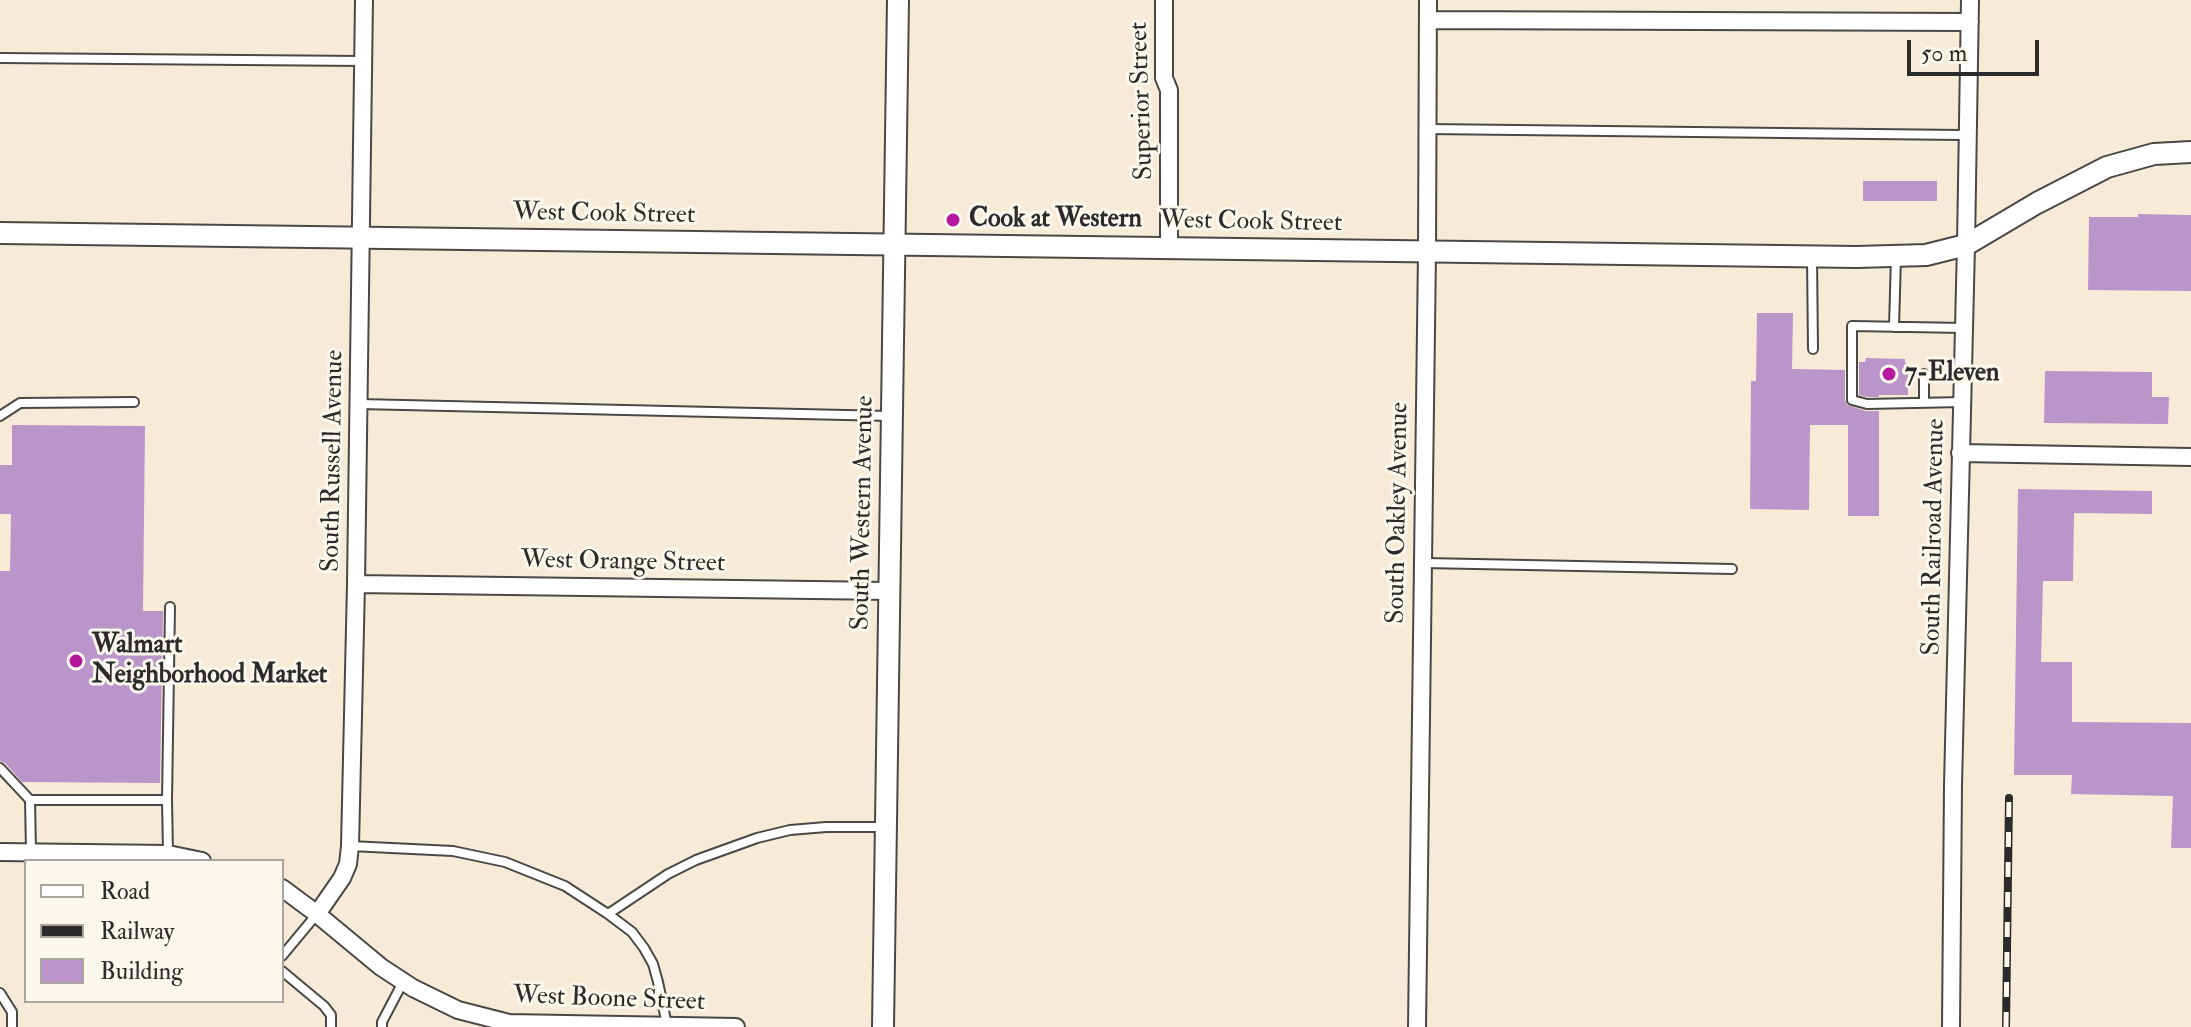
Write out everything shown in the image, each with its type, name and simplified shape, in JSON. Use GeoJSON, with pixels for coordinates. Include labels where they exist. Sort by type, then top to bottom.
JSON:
{"type":"FeatureCollection","features":[{"type":"Feature","properties":{"kind":"street","name":"South Russell Avenue"},"geometry":{"type":"LineString","coordinates":[[317,914],[342,878],[348,864],[350,846],[364,0]]}},
{"type":"Feature","properties":{"kind":"street","name":"South Western Avenue"},"geometry":{"type":"LineString","coordinates":[[883,1027],[898,0]]}},
{"type":"Feature","properties":{"kind":"street","name":"Superior Street"},"geometry":{"type":"LineString","coordinates":[[1164,0],[1164,78],[1169,90],[1169,248]]}},
{"type":"Feature","properties":{"kind":"street","name":"South Oakley Avenue"},"geometry":{"type":"LineString","coordinates":[[1417,1027],[1428,0]]}},
{"type":"Feature","properties":{"kind":"street","name":"South Railroad Avenue"},"geometry":{"type":"LineString","coordinates":[[1951,1027],[1953,785],[1970,0]]}},
{"type":"Feature","properties":{"kind":"street"},"geometry":{"type":"LineString","coordinates":[[1428,20],[1970,22]]}},
{"type":"Feature","properties":{"kind":"street","name":"West Cook Street"},"geometry":{"type":"LineString","coordinates":[[0,233],[1926,255],[1966,245],[2107,167],[2154,154],[2191,152]]}},
{"type":"Feature","properties":{"kind":"street"},"geometry":{"type":"LineString","coordinates":[[1960,453],[2191,457]]}},
{"type":"Feature","properties":{"kind":"street","name":"West Orange Street"},"geometry":{"type":"LineString","coordinates":[[356,584],[889,591]]}},
{"type":"Feature","properties":{"kind":"street"},"geometry":{"type":"LineString","coordinates":[[0,852],[168,854],[192,859]]}},
{"type":"Feature","properties":{"kind":"street","name":"West Boone Street"},"geometry":{"type":"LineString","coordinates":[[284,889],[381,967],[458,1010],[509,1023],[736,1027]]}},
{"type":"Feature","properties":{"kind":"lane"},"geometry":{"type":"LineString","coordinates":[[0,58],[363,61]]}},
{"type":"Feature","properties":{"kind":"lane"},"geometry":{"type":"LineString","coordinates":[[1427,129],[1962,135]]}},
{"type":"Feature","properties":{"kind":"lane"},"geometry":{"type":"LineString","coordinates":[[1811,256],[1813,349]]}},
{"type":"Feature","properties":{"kind":"lane"},"geometry":{"type":"LineString","coordinates":[[1894,327],[1896,256]]}},
{"type":"Feature","properties":{"kind":"lane"},"geometry":{"type":"LineString","coordinates":[[1962,402],[1867,404],[1852,400],[1852,326],[1964,328]]}},
{"type":"Feature","properties":{"kind":"lane"},"geometry":{"type":"LineString","coordinates":[[1924,374],[1924,403]]}},
{"type":"Feature","properties":{"kind":"lane"},"geometry":{"type":"LineString","coordinates":[[0,416],[20,403],[134,402]]}},
{"type":"Feature","properties":{"kind":"lane"},"geometry":{"type":"LineString","coordinates":[[359,404],[892,416]]}},
{"type":"Feature","properties":{"kind":"lane"},"geometry":{"type":"LineString","coordinates":[[1423,563],[1732,569]]}},
{"type":"Feature","properties":{"kind":"lane"},"geometry":{"type":"LineString","coordinates":[[168,854],[170,607]]}},
{"type":"Feature","properties":{"kind":"lane"},"geometry":{"type":"LineString","coordinates":[[0,768],[30,800],[31,852]]}},
{"type":"Feature","properties":{"kind":"lane"},"geometry":{"type":"LineString","coordinates":[[30,800],[167,800]]}},
{"type":"Feature","properties":{"kind":"lane"},"geometry":{"type":"LineString","coordinates":[[608,914],[668,874],[706,856],[757,838],[790,830],[886,827]]}},
{"type":"Feature","properties":{"kind":"lane"},"geometry":{"type":"LineString","coordinates":[[350,846],[453,851],[505,862],[565,886],[632,932],[644,948],[653,964],[667,1027]]}},
{"type":"Feature","properties":{"kind":"lane"},"geometry":{"type":"LineString","coordinates":[[284,954],[317,914]]}},
{"type":"Feature","properties":{"kind":"lane"},"geometry":{"type":"LineString","coordinates":[[284,973],[324,1006],[331,1015],[331,1027]]}},
{"type":"Feature","properties":{"kind":"lane"},"geometry":{"type":"LineString","coordinates":[[382,1027],[404,982]]}},
{"type":"Feature","properties":{"kind":"lane"},"geometry":{"type":"LineString","coordinates":[[0,993],[12,1012],[12,1027]]}},
{"type":"Feature","properties":{"kind":"building"},"geometry":{"type":"Polygon","coordinates":[[[1863,181],[1937,181],[1937,201],[1863,201],[1863,181]]]}},
{"type":"Feature","properties":{"kind":"building"},"geometry":{"type":"Polygon","coordinates":[[[2138,214],[2191,215],[2191,291],[2088,290],[2089,217],[2138,217],[2138,214]]]}},
{"type":"Feature","properties":{"kind":"building"},"geometry":{"type":"Polygon","coordinates":[[[1757,313],[1793,313],[1792,369],[1845,370],[1847,405],[1879,411],[1879,516],[1848,516],[1848,425],[1810,425],[1809,510],[1750,509],[1751,381],[1756,381],[1757,313]]]}},
{"type":"Feature","properties":{"kind":"building"},"geometry":{"type":"Polygon","coordinates":[[[1866,358],[1905,359],[1908,363],[1908,395],[1859,395],[1859,362],[1865,362],[1866,358]]]}},
{"type":"Feature","properties":{"kind":"building"},"geometry":{"type":"Polygon","coordinates":[[[2045,371],[2152,372],[2152,397],[2169,397],[2168,424],[2044,423],[2045,371]]]}},
{"type":"Feature","properties":{"kind":"building"},"geometry":{"type":"Polygon","coordinates":[[[12,425],[145,426],[143,611],[163,611],[160,783],[22,782],[0,761],[0,571],[10,571],[11,514],[0,514],[0,465],[12,465],[12,425]]]}},
{"type":"Feature","properties":{"kind":"building"},"geometry":{"type":"Polygon","coordinates":[[[2018,489],[2152,491],[2152,514],[2074,513],[2073,581],[2043,581],[2041,662],[2072,662],[2072,722],[2191,723],[2191,848],[2171,848],[2173,796],[2071,794],[2072,775],[2014,775],[2018,489]]]}},
{"type":"Feature","properties":{"kind":"railway"},"geometry":{"type":"LineString","coordinates":[[2006,1027],[2009,798]]}},
{"type":"Feature","properties":{"kind":"place","name":"Cook at Western"},"geometry":{"type":"Point","coordinates":[953,220]}},
{"type":"Feature","properties":{"kind":"place","name":"7-Eleven"},"geometry":{"type":"Point","coordinates":[1889,374]}},
{"type":"Feature","properties":{"kind":"place","name":"Walmart Neighborhood Market"},"geometry":{"type":"Point","coordinates":[76,661]}}]}
